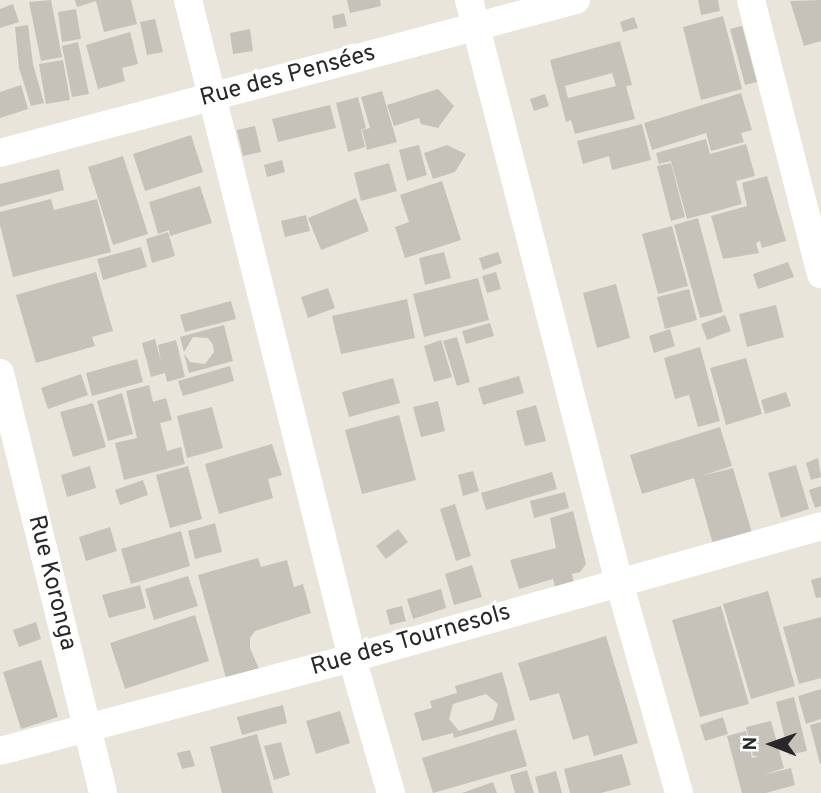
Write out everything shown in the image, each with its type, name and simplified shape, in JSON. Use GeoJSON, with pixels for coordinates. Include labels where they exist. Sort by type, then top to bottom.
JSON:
{"type":"FeatureCollection","features":[{"type":"Feature","properties":{"kind":"street"},"geometry":{"type":"LineString","coordinates":[[188,0],[352,658],[391,793]]}},
{"type":"Feature","properties":{"kind":"street"},"geometry":{"type":"LineString","coordinates":[[469,0],[619,582],[679,793]]}},
{"type":"Feature","properties":{"kind":"street","name":"Rue des Pensées"},"geometry":{"type":"LineString","coordinates":[[0,153],[576,0]]}},
{"type":"Feature","properties":{"kind":"street"},"geometry":{"type":"LineString","coordinates":[[751,0],[821,274]]}},
{"type":"Feature","properties":{"kind":"street","name":"Rue Koronga"},"geometry":{"type":"LineString","coordinates":[[0,373],[103,793]]}},
{"type":"Feature","properties":{"kind":"street","name":"Rue des Tournesols"},"geometry":{"type":"LineString","coordinates":[[0,751],[352,658],[821,526]]}},
{"type":"Feature","properties":{"kind":"building"},"geometry":{"type":"Polygon","coordinates":[[[51,0],[62,57],[41,61],[29,2],[51,0]]]}},
{"type":"Feature","properties":{"kind":"building"},"geometry":{"type":"Polygon","coordinates":[[[75,0],[131,0],[137,24],[104,32],[96,1],[77,7],[75,0]]]}},
{"type":"Feature","properties":{"kind":"building"},"geometry":{"type":"Polygon","coordinates":[[[347,0],[380,0],[381,6],[350,13],[347,0]]]}},
{"type":"Feature","properties":{"kind":"building"},"geometry":{"type":"Polygon","coordinates":[[[698,0],[718,0],[720,11],[701,15],[698,0]]]}},
{"type":"Feature","properties":{"kind":"building"},"geometry":{"type":"Polygon","coordinates":[[[821,0],[821,41],[804,46],[790,1],[821,0]]]}},
{"type":"Feature","properties":{"kind":"building"},"geometry":{"type":"Polygon","coordinates":[[[13,4],[19,22],[0,28],[0,9],[13,4]]]}},
{"type":"Feature","properties":{"kind":"building"},"geometry":{"type":"Polygon","coordinates":[[[76,9],[81,39],[62,42],[58,12],[76,9]]]}},
{"type":"Feature","properties":{"kind":"building"},"geometry":{"type":"Polygon","coordinates":[[[344,13],[347,26],[334,29],[332,16],[344,13]]]}},
{"type":"Feature","properties":{"kind":"building"},"geometry":{"type":"Polygon","coordinates":[[[723,16],[742,89],[701,100],[683,27],[723,16]]]}},
{"type":"Feature","properties":{"kind":"building"},"geometry":{"type":"Polygon","coordinates":[[[634,17],[638,28],[623,32],[620,22],[634,17]]]}},
{"type":"Feature","properties":{"kind":"building"},"geometry":{"type":"Polygon","coordinates":[[[155,19],[163,52],[147,55],[140,22],[155,19]]]}},
{"type":"Feature","properties":{"kind":"building"},"geometry":{"type":"Polygon","coordinates":[[[28,25],[33,64],[44,103],[31,106],[19,68],[15,27],[28,25]]]}},
{"type":"Feature","properties":{"kind":"building"},"geometry":{"type":"Polygon","coordinates":[[[742,26],[757,82],[745,85],[730,29],[742,26]]]}},
{"type":"Feature","properties":{"kind":"building"},"geometry":{"type":"Polygon","coordinates":[[[250,29],[253,51],[233,54],[230,33],[250,29]]]}},
{"type":"Feature","properties":{"kind":"building"},"geometry":{"type":"Polygon","coordinates":[[[130,32],[138,64],[122,68],[125,81],[98,89],[86,45],[130,32]]]}},
{"type":"Feature","properties":{"kind":"building"},"geometry":{"type":"Polygon","coordinates":[[[620,41],[632,85],[626,86],[635,119],[575,134],[571,120],[566,122],[550,60],[620,41]],[[612,73],[565,86],[568,98],[616,86],[612,73]]]}},
{"type":"Feature","properties":{"kind":"building"},"geometry":{"type":"Polygon","coordinates":[[[78,42],[89,94],[72,97],[62,46],[78,42]]]}},
{"type":"Feature","properties":{"kind":"building"},"geometry":{"type":"Polygon","coordinates":[[[63,60],[70,100],[46,104],[39,64],[63,60]]]}},
{"type":"Feature","properties":{"kind":"building"},"geometry":{"type":"Polygon","coordinates":[[[21,85],[28,109],[0,118],[0,92],[21,85]]]}},
{"type":"Feature","properties":{"kind":"building"},"geometry":{"type":"Polygon","coordinates":[[[438,89],[454,106],[438,128],[421,124],[419,118],[394,126],[387,105],[438,89]]]}},
{"type":"Feature","properties":{"kind":"building"},"geometry":{"type":"Polygon","coordinates":[[[382,91],[397,142],[367,150],[362,130],[370,128],[361,97],[382,91]]]}},
{"type":"Feature","properties":{"kind":"building"},"geometry":{"type":"Polygon","coordinates":[[[741,93],[752,130],[741,133],[744,142],[711,151],[706,133],[652,150],[644,123],[741,93]]]}},
{"type":"Feature","properties":{"kind":"building"},"geometry":{"type":"Polygon","coordinates":[[[545,94],[549,106],[534,111],[530,99],[545,94]]]}},
{"type":"Feature","properties":{"kind":"building"},"geometry":{"type":"Polygon","coordinates":[[[358,97],[366,128],[358,131],[361,130],[365,147],[348,152],[336,103],[358,97]]]}},
{"type":"Feature","properties":{"kind":"building"},"geometry":{"type":"Polygon","coordinates":[[[330,105],[336,128],[278,142],[272,119],[330,105]]]}},
{"type":"Feature","properties":{"kind":"building"},"geometry":{"type":"Polygon","coordinates":[[[642,124],[651,160],[612,170],[609,156],[583,164],[577,141],[642,124]]]}},
{"type":"Feature","properties":{"kind":"building"},"geometry":{"type":"Polygon","coordinates":[[[255,126],[261,152],[243,156],[237,130],[255,126]]]}},
{"type":"Feature","properties":{"kind":"building"},"geometry":{"type":"Polygon","coordinates":[[[191,135],[203,172],[145,191],[133,154],[191,135]]]}},
{"type":"Feature","properties":{"kind":"building"},"geometry":{"type":"Polygon","coordinates":[[[706,139],[710,154],[746,144],[755,176],[736,181],[742,204],[687,219],[671,161],[659,164],[656,153],[706,139]]]}},
{"type":"Feature","properties":{"kind":"building"},"geometry":{"type":"Polygon","coordinates":[[[419,145],[427,175],[407,181],[399,150],[419,145]]]}},
{"type":"Feature","properties":{"kind":"building"},"geometry":{"type":"Polygon","coordinates":[[[447,145],[466,154],[455,172],[433,179],[424,153],[447,145]]]}},
{"type":"Feature","properties":{"kind":"building"},"geometry":{"type":"Polygon","coordinates":[[[123,156],[148,234],[113,245],[88,167],[123,156]]]}},
{"type":"Feature","properties":{"kind":"building"},"geometry":{"type":"Polygon","coordinates":[[[282,160],[285,172],[267,177],[264,165],[282,160]]]}},
{"type":"Feature","properties":{"kind":"building"},"geometry":{"type":"Polygon","coordinates":[[[389,163],[397,191],[361,201],[354,173],[389,163]]]}},
{"type":"Feature","properties":{"kind":"building"},"geometry":{"type":"Polygon","coordinates":[[[671,163],[685,217],[671,221],[657,166],[671,163]]]}},
{"type":"Feature","properties":{"kind":"building"},"geometry":{"type":"Polygon","coordinates":[[[59,169],[64,190],[0,207],[0,184],[59,169]]]}},
{"type":"Feature","properties":{"kind":"building"},"geometry":{"type":"Polygon","coordinates":[[[767,176],[786,241],[762,248],[760,241],[756,243],[759,253],[723,259],[711,216],[747,206],[742,183],[767,176]]]}},
{"type":"Feature","properties":{"kind":"building"},"geometry":{"type":"Polygon","coordinates":[[[442,181],[461,240],[405,258],[395,227],[409,222],[400,195],[442,181]]]}},
{"type":"Feature","properties":{"kind":"building"},"geometry":{"type":"Polygon","coordinates":[[[200,186],[212,223],[170,236],[169,230],[158,234],[149,202],[200,186]]]}},
{"type":"Feature","properties":{"kind":"building"},"geometry":{"type":"Polygon","coordinates":[[[356,198],[369,231],[321,250],[308,218],[356,198]]]}},
{"type":"Feature","properties":{"kind":"building"},"geometry":{"type":"Polygon","coordinates":[[[51,199],[54,210],[97,199],[111,252],[13,277],[0,225],[0,212],[51,199]]]}},
{"type":"Feature","properties":{"kind":"building"},"geometry":{"type":"Polygon","coordinates":[[[306,215],[310,231],[285,237],[281,221],[306,215]]]}},
{"type":"Feature","properties":{"kind":"building"},"geometry":{"type":"Polygon","coordinates":[[[698,218],[723,312],[700,318],[674,225],[698,218]]]}},
{"type":"Feature","properties":{"kind":"building"},"geometry":{"type":"Polygon","coordinates":[[[672,226],[688,286],[658,294],[642,234],[672,226]]]}},
{"type":"Feature","properties":{"kind":"building"},"geometry":{"type":"Polygon","coordinates":[[[168,232],[175,256],[152,263],[146,239],[168,232]]]}},
{"type":"Feature","properties":{"kind":"building"},"geometry":{"type":"Polygon","coordinates":[[[141,247],[147,267],[103,280],[97,259],[141,247]]]}},
{"type":"Feature","properties":{"kind":"building"},"geometry":{"type":"Polygon","coordinates":[[[444,252],[451,278],[425,285],[419,258],[444,252]]]}},
{"type":"Feature","properties":{"kind":"building"},"geometry":{"type":"Polygon","coordinates":[[[498,252],[502,263],[483,270],[479,258],[498,252]]]}},
{"type":"Feature","properties":{"kind":"building"},"geometry":{"type":"Polygon","coordinates":[[[788,262],[794,277],[758,289],[753,274],[788,262]]]}},
{"type":"Feature","properties":{"kind":"building"},"geometry":{"type":"Polygon","coordinates":[[[96,272],[113,331],[92,337],[95,346],[36,363],[16,295],[96,272]]]}},
{"type":"Feature","properties":{"kind":"building"},"geometry":{"type":"Polygon","coordinates":[[[496,272],[501,289],[487,293],[482,276],[496,272]]]}},
{"type":"Feature","properties":{"kind":"building"},"geometry":{"type":"Polygon","coordinates":[[[478,278],[489,320],[424,337],[413,294],[478,278]]]}},
{"type":"Feature","properties":{"kind":"building"},"geometry":{"type":"Polygon","coordinates":[[[616,284],[630,338],[597,348],[583,293],[616,284]]]}},
{"type":"Feature","properties":{"kind":"building"},"geometry":{"type":"Polygon","coordinates":[[[328,288],[335,308],[308,318],[301,297],[328,288]]]}},
{"type":"Feature","properties":{"kind":"building"},"geometry":{"type":"Polygon","coordinates":[[[689,289],[697,320],[665,329],[657,297],[689,289]]]}},
{"type":"Feature","properties":{"kind":"building"},"geometry":{"type":"Polygon","coordinates":[[[407,299],[415,338],[341,354],[332,316],[407,299]]]}},
{"type":"Feature","properties":{"kind":"building"},"geometry":{"type":"Polygon","coordinates":[[[231,301],[236,319],[185,332],[180,315],[231,301]]]}},
{"type":"Feature","properties":{"kind":"building"},"geometry":{"type":"Polygon","coordinates":[[[776,305],[784,337],[747,347],[739,314],[776,305]]]}},
{"type":"Feature","properties":{"kind":"building"},"geometry":{"type":"Polygon","coordinates":[[[725,315],[731,331],[707,340],[701,324],[725,315]]]}},
{"type":"Feature","properties":{"kind":"building"},"geometry":{"type":"Polygon","coordinates":[[[490,323],[494,336],[466,344],[462,331],[490,323]]]}},
{"type":"Feature","properties":{"kind":"building"},"geometry":{"type":"Polygon","coordinates":[[[224,325],[233,361],[189,373],[184,354],[190,362],[205,364],[214,352],[213,345],[208,338],[193,337],[184,352],[180,337],[224,325]]]}},
{"type":"Feature","properties":{"kind":"building"},"geometry":{"type":"Polygon","coordinates":[[[670,329],[675,346],[654,353],[649,336],[670,329]]]}},
{"type":"Feature","properties":{"kind":"building"},"geometry":{"type":"Polygon","coordinates":[[[457,337],[470,382],[457,386],[443,341],[457,337]]]}},
{"type":"Feature","properties":{"kind":"building"},"geometry":{"type":"Polygon","coordinates":[[[155,339],[161,362],[158,345],[176,340],[185,377],[167,382],[165,373],[151,377],[142,343],[155,339]]]}},
{"type":"Feature","properties":{"kind":"building"},"geometry":{"type":"Polygon","coordinates":[[[441,340],[452,377],[434,382],[424,346],[441,340]]]}},
{"type":"Feature","properties":{"kind":"building"},"geometry":{"type":"Polygon","coordinates":[[[700,347],[720,421],[698,427],[689,395],[675,399],[664,358],[700,347]]]}},
{"type":"Feature","properties":{"kind":"building"},"geometry":{"type":"Polygon","coordinates":[[[746,358],[762,414],[726,425],[710,368],[746,358]]]}},
{"type":"Feature","properties":{"kind":"building"},"geometry":{"type":"Polygon","coordinates":[[[137,359],[143,382],[92,396],[86,373],[137,359]]]}},
{"type":"Feature","properties":{"kind":"building"},"geometry":{"type":"Polygon","coordinates":[[[230,366],[234,381],[183,396],[178,381],[230,366]]]}},
{"type":"Feature","properties":{"kind":"building"},"geometry":{"type":"Polygon","coordinates":[[[81,374],[88,395],[48,409],[41,388],[81,374]]]}},
{"type":"Feature","properties":{"kind":"building"},"geometry":{"type":"Polygon","coordinates":[[[519,376],[524,393],[483,405],[478,388],[519,376]]]}},
{"type":"Feature","properties":{"kind":"building"},"geometry":{"type":"Polygon","coordinates":[[[393,378],[400,403],[349,417],[342,392],[393,378]]]}},
{"type":"Feature","properties":{"kind":"building"},"geometry":{"type":"Polygon","coordinates":[[[149,385],[153,402],[166,398],[172,420],[160,423],[167,451],[181,447],[185,464],[124,480],[115,443],[137,438],[126,391],[149,385]]]}},
{"type":"Feature","properties":{"kind":"building"},"geometry":{"type":"Polygon","coordinates":[[[786,392],[791,406],[765,414],[761,400],[786,392]]]}},
{"type":"Feature","properties":{"kind":"building"},"geometry":{"type":"Polygon","coordinates":[[[122,393],[133,434],[108,441],[97,401],[122,393]]]}},
{"type":"Feature","properties":{"kind":"building"},"geometry":{"type":"Polygon","coordinates":[[[438,401],[445,431],[421,437],[413,407],[438,401]]]}},
{"type":"Feature","properties":{"kind":"building"},"geometry":{"type":"Polygon","coordinates":[[[93,403],[106,447],[73,457],[60,412],[93,403]]]}},
{"type":"Feature","properties":{"kind":"building"},"geometry":{"type":"Polygon","coordinates":[[[536,405],[546,441],[525,446],[516,411],[536,405]]]}},
{"type":"Feature","properties":{"kind":"building"},"geometry":{"type":"Polygon","coordinates":[[[212,407],[223,448],[187,458],[177,416],[212,407]]]}},
{"type":"Feature","properties":{"kind":"building"},"geometry":{"type":"Polygon","coordinates":[[[399,415],[416,480],[362,494],[345,430],[399,415]]]}},
{"type":"Feature","properties":{"kind":"building"},"geometry":{"type":"Polygon","coordinates":[[[720,427],[732,466],[701,476],[733,468],[752,533],[713,544],[694,478],[642,494],[630,455],[720,427]]]}},
{"type":"Feature","properties":{"kind":"building"},"geometry":{"type":"Polygon","coordinates":[[[272,444],[282,475],[268,479],[273,498],[219,514],[205,464],[272,444]]]}},
{"type":"Feature","properties":{"kind":"building"},"geometry":{"type":"Polygon","coordinates":[[[818,458],[821,477],[811,480],[806,463],[818,458]]]}},
{"type":"Feature","properties":{"kind":"building"},"geometry":{"type":"Polygon","coordinates":[[[796,465],[809,509],[781,518],[768,473],[796,465]]]}},
{"type":"Feature","properties":{"kind":"building"},"geometry":{"type":"Polygon","coordinates":[[[90,466],[96,488],[67,497],[61,475],[90,466]]]}},
{"type":"Feature","properties":{"kind":"building"},"geometry":{"type":"Polygon","coordinates":[[[188,466],[202,519],[170,528],[156,475],[188,466]]]}},
{"type":"Feature","properties":{"kind":"building"},"geometry":{"type":"Polygon","coordinates":[[[473,471],[479,491],[463,496],[458,475],[473,471]]]}},
{"type":"Feature","properties":{"kind":"building"},"geometry":{"type":"Polygon","coordinates":[[[552,472],[557,489],[486,510],[481,493],[552,472]]]}},
{"type":"Feature","properties":{"kind":"building"},"geometry":{"type":"Polygon","coordinates":[[[143,480],[148,495],[120,505],[115,490],[143,480]]]}},
{"type":"Feature","properties":{"kind":"building"},"geometry":{"type":"Polygon","coordinates":[[[821,486],[821,506],[815,508],[809,490],[821,486]]]}},
{"type":"Feature","properties":{"kind":"building"},"geometry":{"type":"Polygon","coordinates":[[[565,492],[569,508],[534,518],[530,501],[565,492]]]}},
{"type":"Feature","properties":{"kind":"building"},"geometry":{"type":"Polygon","coordinates":[[[455,504],[471,556],[456,561],[440,509],[455,504]]]}},
{"type":"Feature","properties":{"kind":"building"},"geometry":{"type":"Polygon","coordinates":[[[573,511],[586,564],[580,572],[572,574],[574,584],[555,587],[553,579],[519,589],[510,560],[556,548],[550,518],[573,511]]]}},
{"type":"Feature","properties":{"kind":"building"},"geometry":{"type":"Polygon","coordinates":[[[215,523],[222,552],[195,559],[188,531],[215,523]]]}},
{"type":"Feature","properties":{"kind":"building"},"geometry":{"type":"Polygon","coordinates":[[[110,527],[117,551],[86,561],[79,537],[110,527]]]}},
{"type":"Feature","properties":{"kind":"building"},"geometry":{"type":"Polygon","coordinates":[[[398,529],[408,542],[386,559],[376,546],[398,529]]]}},
{"type":"Feature","properties":{"kind":"building"},"geometry":{"type":"Polygon","coordinates":[[[181,531],[190,566],[131,584],[121,549],[181,531]]]}},
{"type":"Feature","properties":{"kind":"building"},"geometry":{"type":"Polygon","coordinates":[[[258,558],[261,567],[287,560],[294,587],[303,584],[311,613],[255,631],[250,638],[250,648],[259,669],[226,678],[198,575],[258,558]]]}},
{"type":"Feature","properties":{"kind":"building"},"geometry":{"type":"Polygon","coordinates":[[[472,565],[482,597],[454,605],[445,574],[472,565]]]}},
{"type":"Feature","properties":{"kind":"building"},"geometry":{"type":"Polygon","coordinates":[[[188,576],[198,606],[154,620],[145,589],[188,576]]]}},
{"type":"Feature","properties":{"kind":"building"},"geometry":{"type":"Polygon","coordinates":[[[821,577],[821,597],[816,598],[811,580],[821,577]]]}},
{"type":"Feature","properties":{"kind":"building"},"geometry":{"type":"Polygon","coordinates":[[[140,585],[146,608],[109,618],[102,595],[140,585]]]}},
{"type":"Feature","properties":{"kind":"building"},"geometry":{"type":"Polygon","coordinates":[[[441,589],[446,608],[413,619],[407,599],[441,589]]]}},
{"type":"Feature","properties":{"kind":"building"},"geometry":{"type":"Polygon","coordinates":[[[768,591],[795,686],[751,699],[723,604],[768,591]]]}},
{"type":"Feature","properties":{"kind":"building"},"geometry":{"type":"Polygon","coordinates":[[[402,606],[406,621],[390,625],[386,610],[402,606]]]}},
{"type":"Feature","properties":{"kind":"building"},"geometry":{"type":"Polygon","coordinates":[[[721,606],[749,704],[700,717],[672,620],[721,606]]]}},
{"type":"Feature","properties":{"kind":"building"},"geometry":{"type":"Polygon","coordinates":[[[195,615],[209,661],[125,689],[110,643],[195,615]]]}},
{"type":"Feature","properties":{"kind":"building"},"geometry":{"type":"Polygon","coordinates":[[[821,617],[821,678],[799,684],[783,627],[821,617]]]}},
{"type":"Feature","properties":{"kind":"building"},"geometry":{"type":"Polygon","coordinates":[[[36,622],[41,639],[19,647],[13,630],[36,622]]]}},
{"type":"Feature","properties":{"kind":"building"},"geometry":{"type":"Polygon","coordinates":[[[606,636],[638,743],[594,756],[588,735],[573,740],[559,693],[530,701],[518,663],[606,636]]]}},
{"type":"Feature","properties":{"kind":"building"},"geometry":{"type":"Polygon","coordinates":[[[41,660],[58,717],[21,729],[3,672],[41,660]]]}},
{"type":"Feature","properties":{"kind":"building"},"geometry":{"type":"Polygon","coordinates":[[[502,672],[515,720],[454,738],[453,733],[422,741],[414,713],[432,708],[430,701],[457,693],[455,686],[502,672]],[[486,694],[453,704],[449,719],[459,731],[493,720],[498,704],[486,694]]]}},
{"type":"Feature","properties":{"kind":"building"},"geometry":{"type":"Polygon","coordinates":[[[821,689],[821,719],[806,724],[798,696],[821,689]]]}},
{"type":"Feature","properties":{"kind":"building"},"geometry":{"type":"Polygon","coordinates":[[[794,697],[807,751],[789,755],[776,702],[794,697]]]}},
{"type":"Feature","properties":{"kind":"building"},"geometry":{"type":"Polygon","coordinates":[[[283,705],[287,723],[242,735],[237,717],[283,705]]]}},
{"type":"Feature","properties":{"kind":"building"},"geometry":{"type":"Polygon","coordinates":[[[340,711],[350,743],[316,754],[306,721],[340,711]]]}},
{"type":"Feature","properties":{"kind":"building"},"geometry":{"type":"Polygon","coordinates":[[[723,717],[728,734],[705,741],[700,725],[723,717]]]}},
{"type":"Feature","properties":{"kind":"building"},"geometry":{"type":"Polygon","coordinates":[[[771,721],[784,768],[763,775],[791,768],[795,785],[766,793],[742,793],[727,736],[746,731],[752,758],[759,756],[753,756],[746,727],[771,721]]]}},
{"type":"Feature","properties":{"kind":"building"},"geometry":{"type":"Polygon","coordinates":[[[821,722],[821,764],[820,764],[810,725],[821,722]]]}},
{"type":"Feature","properties":{"kind":"building"},"geometry":{"type":"Polygon","coordinates":[[[516,729],[527,766],[433,793],[422,758],[516,729]]]}},
{"type":"Feature","properties":{"kind":"building"},"geometry":{"type":"Polygon","coordinates":[[[257,734],[273,793],[222,793],[210,747],[257,734]]]}},
{"type":"Feature","properties":{"kind":"building"},"geometry":{"type":"Polygon","coordinates":[[[281,742],[290,775],[274,780],[264,746],[281,742]]]}},
{"type":"Feature","properties":{"kind":"building"},"geometry":{"type":"Polygon","coordinates":[[[190,750],[195,766],[182,769],[177,753],[190,750]]]}},
{"type":"Feature","properties":{"kind":"building"},"geometry":{"type":"Polygon","coordinates":[[[622,754],[631,785],[601,793],[570,793],[564,769],[622,754]]]}},
{"type":"Feature","properties":{"kind":"building"},"geometry":{"type":"Polygon","coordinates":[[[527,770],[534,793],[515,793],[510,775],[527,770]]]}},
{"type":"Feature","properties":{"kind":"building"},"geometry":{"type":"Polygon","coordinates":[[[556,771],[562,793],[539,793],[535,777],[556,771]]]}},
{"type":"Feature","properties":{"kind":"building"},"geometry":{"type":"Polygon","coordinates":[[[493,782],[497,793],[462,793],[493,782]]]}}]}
